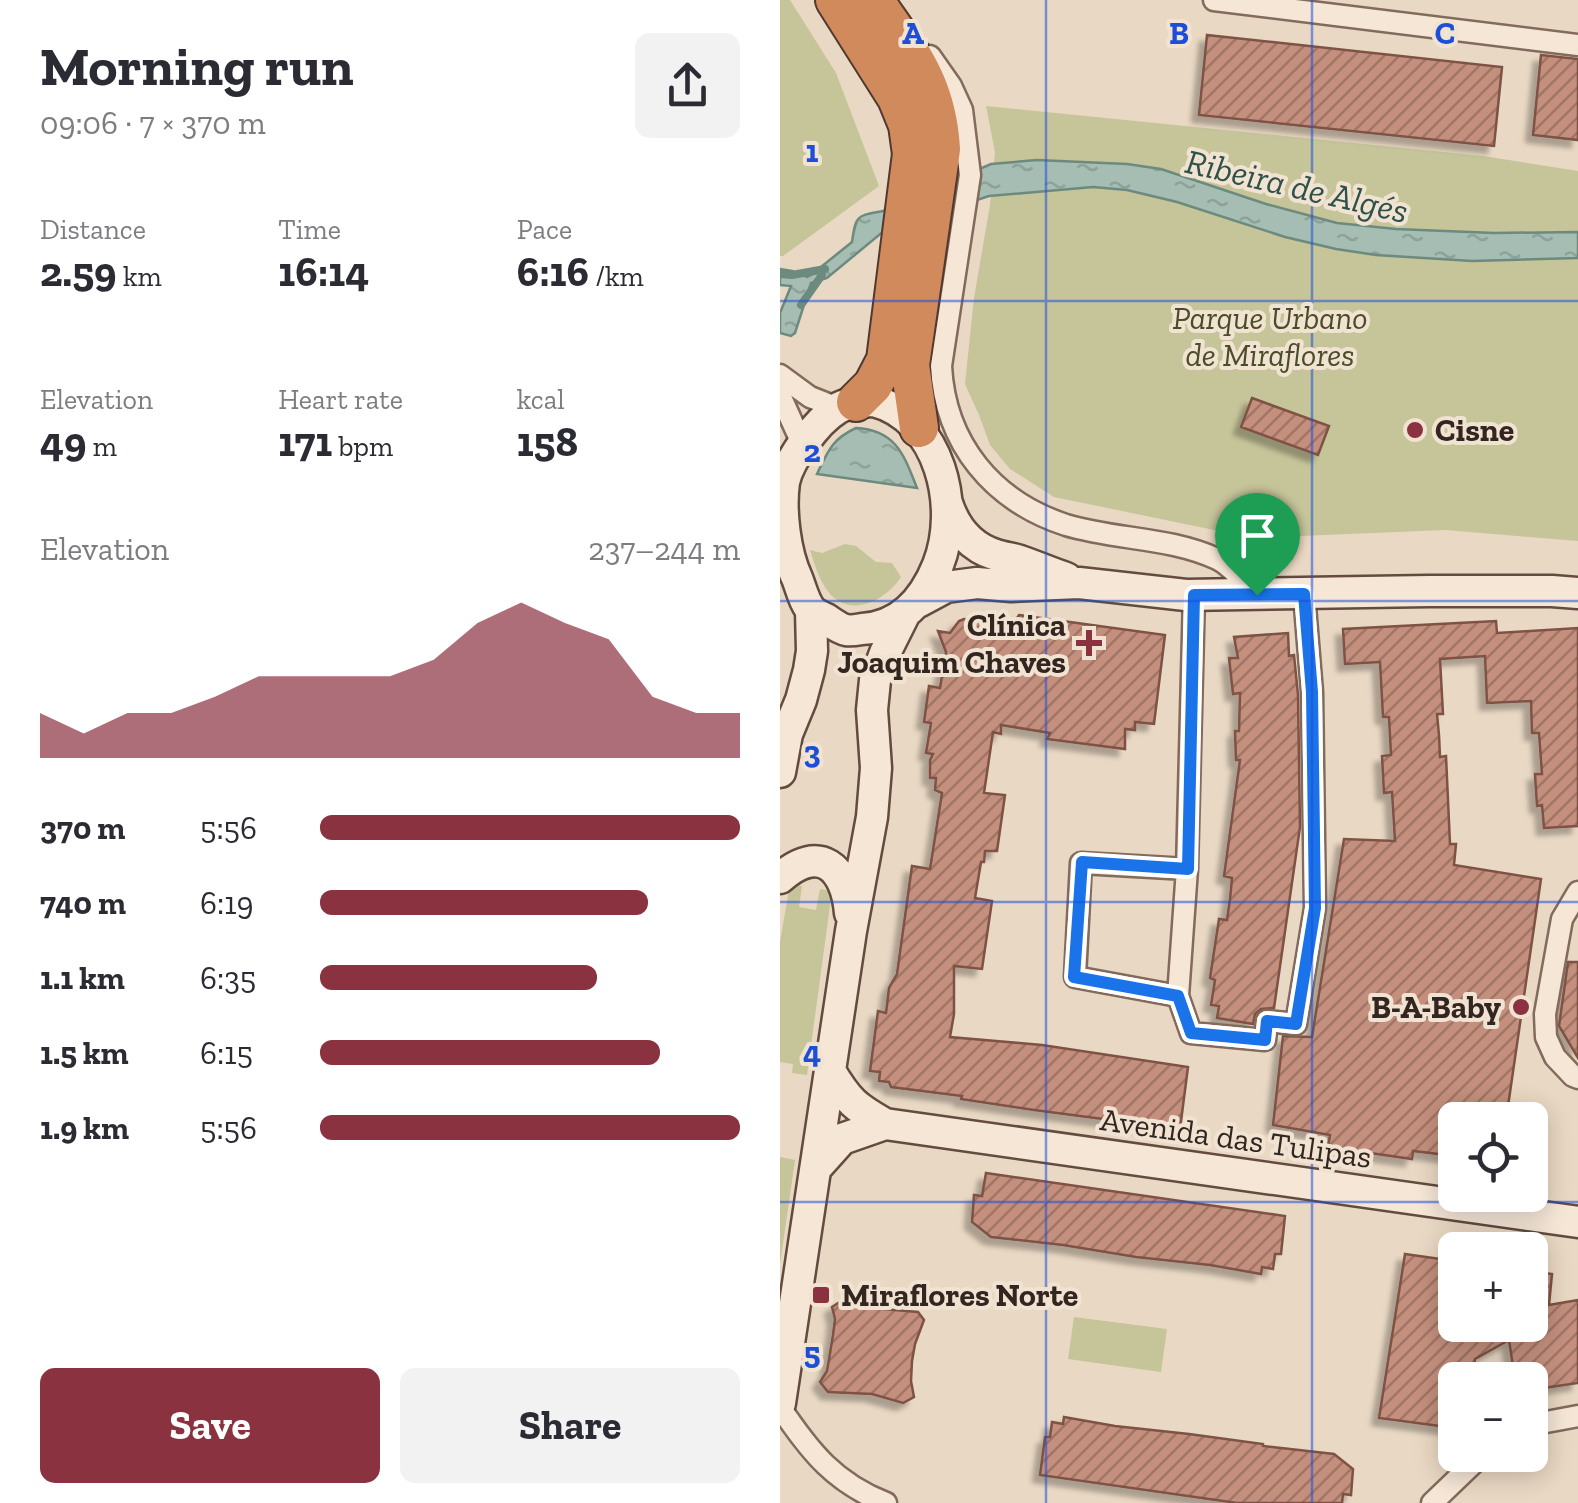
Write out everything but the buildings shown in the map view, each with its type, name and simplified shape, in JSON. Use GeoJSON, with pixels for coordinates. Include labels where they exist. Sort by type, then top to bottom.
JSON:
{"type":"FeatureCollection","features":[{"type":"Feature","properties":{"kind":"highway"},"geometry":{"type":"LineString","coordinates":[[834,0],[897,98],[908,126],[912,154],[886,360],[873,385],[847,405]]}},
{"type":"Feature","properties":{"kind":"highway"},"geometry":{"type":"LineString","coordinates":[[874,0],[920,68],[940,124],[941,149],[910,365],[919,428]]}},
{"type":"Feature","properties":{"kind":"street"},"geometry":{"type":"LineString","coordinates":[[894,0],[951,86],[962,110],[970,175],[941,366],[942,394],[958,436],[977,467],[1000,491],[1026,506],[1066,525],[1183,546],[1221,561],[1257,595]]}},
{"type":"Feature","properties":{"kind":"street"},"geometry":{"type":"LineString","coordinates":[[1214,0],[1578,45]]}},
{"type":"Feature","properties":{"kind":"street"},"geometry":{"type":"LineString","coordinates":[[780,375],[810,397],[847,405],[874,401],[904,414],[919,428],[933,453],[952,519],[962,534],[995,555],[1078,583]]}},
{"type":"Feature","properties":{"kind":"street"},"geometry":{"type":"LineString","coordinates":[[780,394],[791,465]]}},
{"type":"Feature","properties":{"kind":"street"},"geometry":{"type":"LineString","coordinates":[[780,772],[812,651],[811,611],[785,559],[784,480],[813,430],[847,405]]}},
{"type":"Feature","properties":{"kind":"street"},"geometry":{"type":"LineString","coordinates":[[886,1503],[859,1492],[828,1468],[799,1436],[780,1405],[875,793],[874,680],[885,653],[937,566],[943,550],[947,502]]}},
{"type":"Feature","properties":{"kind":"street"},"geometry":{"type":"LineString","coordinates":[[811,611],[846,630],[878,628],[946,586],[964,583],[1078,583],[1194,595],[1578,593]]}},
{"type":"Feature","properties":{"kind":"street"},"geometry":{"type":"LineString","coordinates":[[1194,595],[1188,869],[1178,996],[1191,1033],[1265,1040],[1267,1021],[1296,1024],[1315,908],[1312,692],[1304,594]]}},
{"type":"Feature","properties":{"kind":"street"},"geometry":{"type":"LineString","coordinates":[[780,878],[803,862],[815,860],[836,870],[844,882],[851,931]]}},
{"type":"Feature","properties":{"kind":"street"},"geometry":{"type":"LineString","coordinates":[[1178,996],[1074,977],[1082,862],[1188,869]]}},
{"type":"Feature","properties":{"kind":"street"},"geometry":{"type":"LineString","coordinates":[[1578,892],[1562,919],[1545,1014],[1546,1037],[1555,1057],[1578,1078]]}},
{"type":"Feature","properties":{"kind":"street","name":"Avenida das Tulipas"},"geometry":{"type":"LineString","coordinates":[[830,1072],[856,1107],[885,1124],[1578,1222]]}},
{"type":"Feature","properties":{"kind":"street","name":"Avenida das Tulipas"},"geometry":{"type":"LineString","coordinates":[[816,1168],[842,1139],[885,1124]]}},
{"type":"Feature","properties":{"kind":"street"},"geometry":{"type":"LineString","coordinates":[[1548,1421],[1578,1416]]}},
{"type":"Feature","properties":{"kind":"street"},"geometry":{"type":"LineString","coordinates":[[1432,1503],[1464,1472]]}},
{"type":"Feature","properties":{"kind":"green space"},"geometry":{"type":"Polygon","coordinates":[[[780,0],[790,0],[836,73],[879,186],[783,256],[780,256],[780,0]]]}},
{"type":"Feature","properties":{"kind":"green space","name":"Parque Urbano de Miraflores"},"geometry":{"type":"Polygon","coordinates":[[[986,106],[1483,156],[1578,171],[1578,541],[1446,530],[1253,538],[1054,497],[1010,469],[990,445],[965,384],[995,152],[986,106]]]}},
{"type":"Feature","properties":{"kind":"green space"},"geometry":{"type":"Polygon","coordinates":[[[845,544],[856,546],[876,562],[892,563],[901,577],[869,603],[840,602],[824,585],[810,550],[822,553],[845,544]]]}},
{"type":"Feature","properties":{"kind":"green space"},"geometry":{"type":"Polygon","coordinates":[[[790,884],[802,886],[799,907],[816,910],[820,889],[832,891],[807,1075],[792,1073],[793,1064],[780,1062],[780,942],[790,884]]]}},
{"type":"Feature","properties":{"kind":"green space"},"geometry":{"type":"Polygon","coordinates":[[[780,1157],[795,1160],[780,1264],[780,1157]]]}},
{"type":"Feature","properties":{"kind":"green space"},"geometry":{"type":"Polygon","coordinates":[[[1074,1317],[1167,1329],[1161,1372],[1068,1359],[1074,1317]]]}},
{"type":"Feature","properties":{"kind":"water"},"geometry":{"type":"Polygon","coordinates":[[[1037,160],[1161,169],[1337,223],[1494,233],[1578,232],[1578,258],[1472,261],[1336,249],[1127,190],[1093,187],[989,196],[885,230],[827,278],[811,283],[795,333],[780,333],[780,313],[791,286],[780,285],[780,269],[807,277],[852,242],[857,221],[863,216],[991,164],[1037,160]]]}},
{"type":"Feature","properties":{"kind":"water"},"geometry":{"type":"Polygon","coordinates":[[[856,428],[881,434],[897,446],[917,488],[817,474],[832,446],[856,428]]]}},
{"type":"Feature","properties":{"kind":"waterway","name":"Ribeira de Algés"},"geometry":{"type":"LineString","coordinates":[[780,274],[825,269]]}},
{"type":"Feature","properties":{"kind":"waterway"},"geometry":{"type":"LineString","coordinates":[[801,305],[822,275]]}},
{"type":"Feature","properties":{"kind":"place","name":"Cisne"},"geometry":{"type":"Point","coordinates":[1415,430]}},
{"type":"Feature","properties":{"kind":"place","name":"Clínica Joaquim Chaves"},"geometry":{"type":"Point","coordinates":[1089,643]}},
{"type":"Feature","properties":{"kind":"place","name":"B-A-Baby"},"geometry":{"type":"Point","coordinates":[1521,1007]}},
{"type":"Feature","properties":{"kind":"place","name":"Miraflores Norte"},"geometry":{"type":"Point","coordinates":[821,1295]}},
{"type":"Feature","properties":{"kind":"route"},"geometry":{"type":"LineString","coordinates":[[1304,594],[1312,692],[1315,908],[1296,1024],[1267,1021],[1265,1040],[1191,1033],[1178,996],[1074,977],[1082,862],[1188,869],[1194,595],[1257,595],[1304,594]]}}]}
